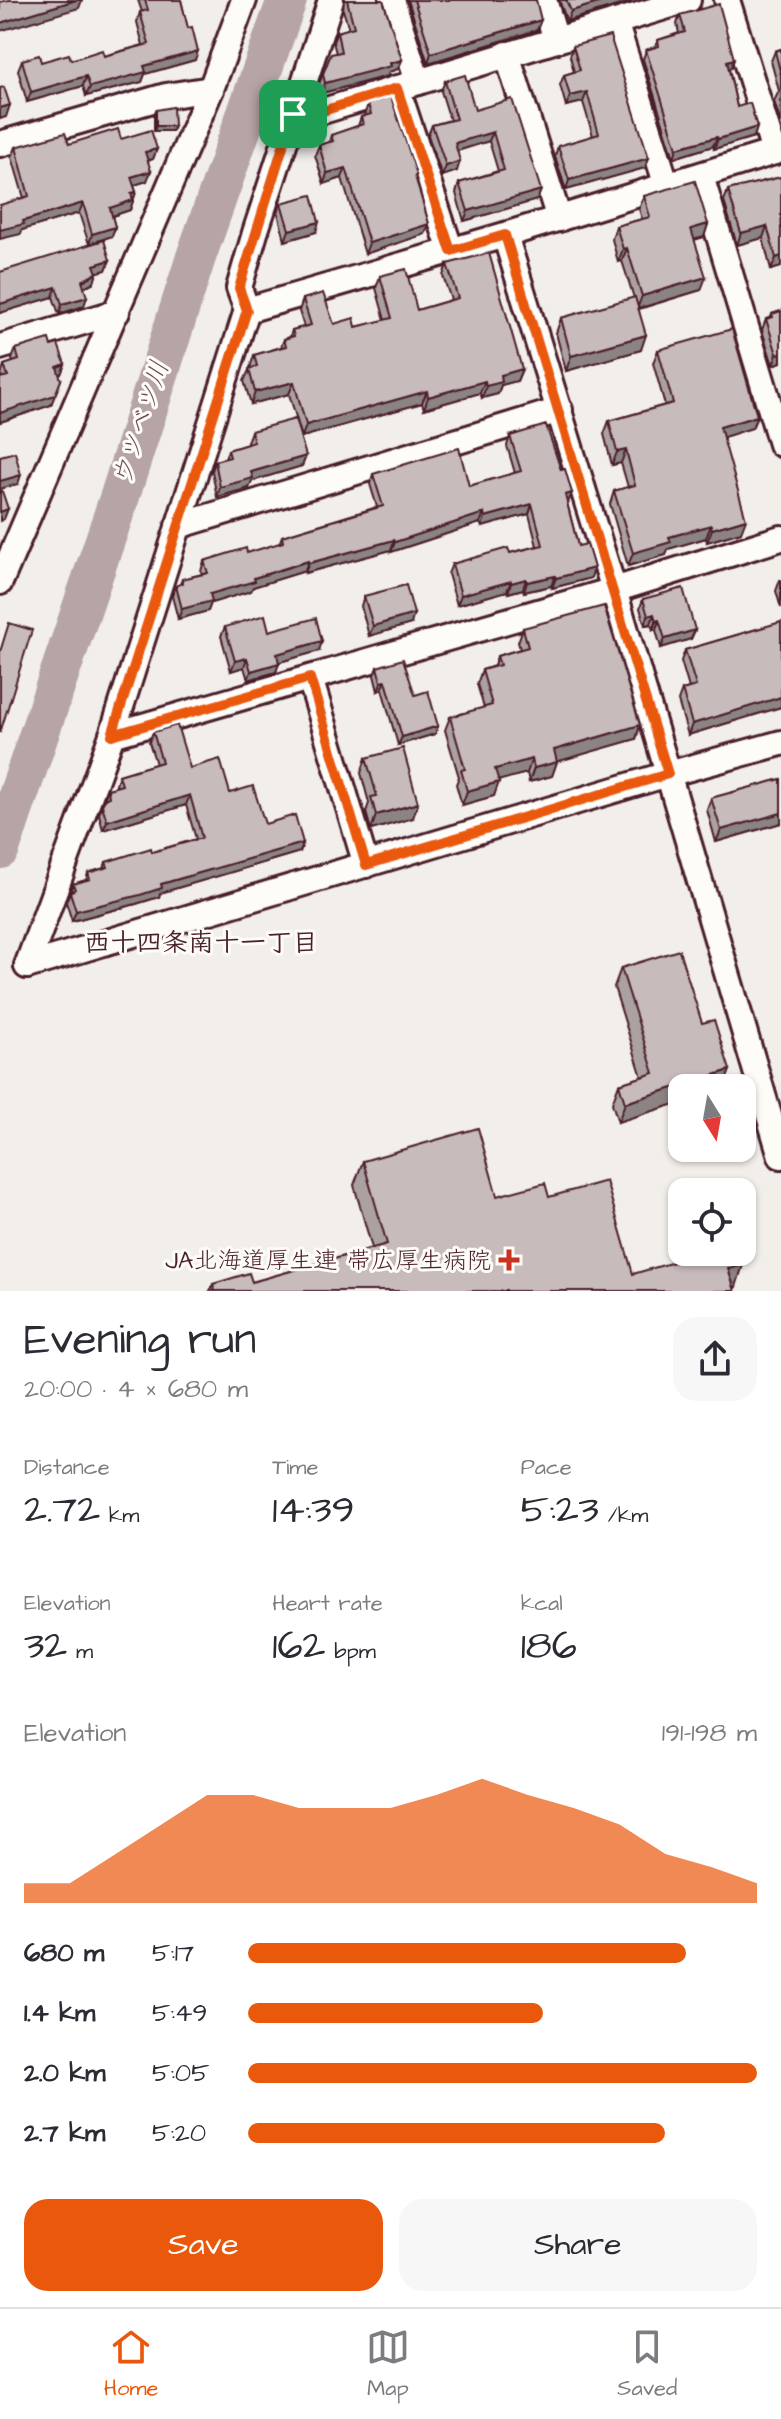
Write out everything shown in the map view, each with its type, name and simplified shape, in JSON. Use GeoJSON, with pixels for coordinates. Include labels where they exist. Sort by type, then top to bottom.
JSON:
{"type":"FeatureCollection","features":[{"type":"Feature","properties":{"kind":"street"},"geometry":{"type":"LineString","coordinates":[[1,580],[211,89],[244,0]]}},
{"type":"Feature","properties":{"kind":"street"},"geometry":{"type":"LineString","coordinates":[[331,0],[239,288],[247,310],[112,735],[27,966],[781,743]]}},
{"type":"Feature","properties":{"kind":"street"},"geometry":{"type":"LineString","coordinates":[[392,0],[407,85],[451,251]]}},
{"type":"Feature","properties":{"kind":"street"},"geometry":{"type":"LineString","coordinates":[[544,0],[556,40]]}},
{"type":"Feature","properties":{"kind":"street"},"geometry":{"type":"LineString","coordinates":[[293,114],[313,114],[688,0]]}},
{"type":"Feature","properties":{"kind":"street"},"geometry":{"type":"LineString","coordinates":[[247,310],[778,151],[727,0]]}},
{"type":"Feature","properties":{"kind":"street"},"geometry":{"type":"LineString","coordinates":[[615,22],[667,186]]}},
{"type":"Feature","properties":{"kind":"street"},"geometry":{"type":"LineString","coordinates":[[507,54],[559,219]]}},
{"type":"Feature","properties":{"kind":"street"},"geometry":{"type":"LineString","coordinates":[[0,144],[166,96],[211,89]]}},
{"type":"Feature","properties":{"kind":"street"},"geometry":{"type":"LineString","coordinates":[[701,176],[781,444]]}},
{"type":"Feature","properties":{"kind":"street"},"geometry":{"type":"LineString","coordinates":[[505,235],[668,774],[771,1085],[781,1156]]}},
{"type":"Feature","properties":{"kind":"street"},"geometry":{"type":"LineString","coordinates":[[0,347],[117,312]]}},
{"type":"Feature","properties":{"kind":"street"},"geometry":{"type":"LineString","coordinates":[[178,526],[560,410]]}},
{"type":"Feature","properties":{"kind":"street"},"geometry":{"type":"LineString","coordinates":[[112,735],[614,590],[781,538]]}},
{"type":"Feature","properties":{"kind":"street"},"geometry":{"type":"LineString","coordinates":[[310,678],[366,865]]}},
{"type":"Feature","properties":{"kind":"building"},"geometry":{"type":"Polygon","coordinates":[[[76,0],[0,23],[0,2],[76,0]]]}},
{"type":"Feature","properties":{"kind":"building"},"geometry":{"type":"Polygon","coordinates":[[[145,0],[181,0],[198,51],[144,66],[146,72],[90,87],[86,76],[31,92],[22,60],[39,55],[41,62],[69,54],[71,60],[102,50],[104,56],[149,44],[140,12],[148,10],[145,0]]]}},
{"type":"Feature","properties":{"kind":"building"},"geometry":{"type":"Polygon","coordinates":[[[347,0],[383,0],[402,60],[390,63],[391,66],[325,83],[323,74],[331,54],[341,52],[337,32],[354,27],[347,0]]]}},
{"type":"Feature","properties":{"kind":"building"},"geometry":{"type":"Polygon","coordinates":[[[414,0],[536,0],[541,20],[431,53],[414,0]]]}},
{"type":"Feature","properties":{"kind":"building"},"geometry":{"type":"Polygon","coordinates":[[[566,0],[608,0],[571,11],[566,0]]]}},
{"type":"Feature","properties":{"kind":"building"},"geometry":{"type":"Polygon","coordinates":[[[719,4],[734,59],[727,61],[737,107],[750,103],[757,127],[677,148],[646,50],[659,46],[658,40],[685,32],[680,15],[719,4]]]}},
{"type":"Feature","properties":{"kind":"building"},"geometry":{"type":"Polygon","coordinates":[[[610,36],[649,158],[569,180],[558,146],[599,134],[587,92],[570,96],[564,75],[580,70],[573,46],[610,36]]]}},
{"type":"Feature","properties":{"kind":"building"},"geometry":{"type":"Polygon","coordinates":[[[781,49],[781,75],[775,51],[781,49]]]}},
{"type":"Feature","properties":{"kind":"building"},"geometry":{"type":"Polygon","coordinates":[[[465,75],[475,110],[512,99],[541,190],[468,211],[459,183],[504,170],[493,132],[455,143],[460,161],[446,166],[432,125],[456,119],[445,81],[465,75]]]}},
{"type":"Feature","properties":{"kind":"building"},"geometry":{"type":"Polygon","coordinates":[[[4,87],[10,105],[0,108],[0,88],[4,87]]]}},
{"type":"Feature","properties":{"kind":"building"},"geometry":{"type":"Polygon","coordinates":[[[391,97],[417,175],[429,224],[369,243],[346,168],[327,173],[319,145],[333,141],[331,135],[363,124],[361,117],[371,114],[368,104],[391,97]]]}},
{"type":"Feature","properties":{"kind":"building"},"geometry":{"type":"Polygon","coordinates":[[[173,107],[174,126],[156,126],[156,110],[173,107]]]}},
{"type":"Feature","properties":{"kind":"building"},"geometry":{"type":"Polygon","coordinates":[[[118,129],[121,139],[151,130],[157,149],[145,152],[151,171],[131,177],[136,192],[131,193],[133,200],[110,208],[115,227],[92,234],[83,203],[0,230],[0,205],[29,196],[16,147],[65,133],[69,144],[118,129]]]}},
{"type":"Feature","properties":{"kind":"building"},"geometry":{"type":"Polygon","coordinates":[[[781,177],[781,256],[776,258],[767,226],[741,233],[728,190],[781,177]]]}},
{"type":"Feature","properties":{"kind":"building"},"geometry":{"type":"Polygon","coordinates":[[[695,181],[708,224],[691,229],[706,277],[642,296],[627,248],[623,249],[616,226],[650,217],[644,196],[695,181]]]}},
{"type":"Feature","properties":{"kind":"building"},"geometry":{"type":"Polygon","coordinates":[[[312,195],[319,222],[289,230],[281,203],[312,195]]]}},
{"type":"Feature","properties":{"kind":"building"},"geometry":{"type":"Polygon","coordinates":[[[104,240],[110,260],[94,265],[97,273],[82,281],[87,297],[62,304],[56,287],[0,304],[0,272],[104,240]]]}},
{"type":"Feature","properties":{"kind":"building"},"geometry":{"type":"Polygon","coordinates":[[[489,253],[522,369],[501,375],[502,382],[486,386],[485,381],[428,397],[427,391],[306,425],[294,382],[255,392],[249,369],[257,366],[254,355],[286,346],[284,339],[294,336],[292,330],[311,325],[303,299],[323,293],[334,324],[354,318],[356,327],[392,318],[380,276],[406,269],[417,310],[458,298],[447,264],[489,253]]]}},
{"type":"Feature","properties":{"kind":"building"},"geometry":{"type":"Polygon","coordinates":[[[635,297],[646,335],[571,356],[561,318],[635,297]]]}},
{"type":"Feature","properties":{"kind":"building"},"geometry":{"type":"Polygon","coordinates":[[[781,311],[781,353],[777,354],[766,319],[781,311]]]}},
{"type":"Feature","properties":{"kind":"building"},"geometry":{"type":"Polygon","coordinates":[[[732,329],[757,416],[720,427],[746,519],[669,537],[671,542],[633,553],[614,491],[635,485],[626,450],[617,452],[609,421],[673,403],[658,350],[732,329]]]}},
{"type":"Feature","properties":{"kind":"building"},"geometry":{"type":"Polygon","coordinates":[[[49,339],[51,346],[58,344],[65,364],[57,367],[61,380],[55,395],[0,413],[0,378],[8,376],[4,365],[19,360],[16,349],[49,339]]]}},
{"type":"Feature","properties":{"kind":"building"},"geometry":{"type":"Polygon","coordinates":[[[295,419],[306,456],[251,472],[253,478],[220,487],[215,461],[230,457],[228,450],[254,442],[251,431],[295,419]]]}},
{"type":"Feature","properties":{"kind":"building"},"geometry":{"type":"Polygon","coordinates":[[[546,425],[572,493],[565,495],[578,546],[587,544],[594,568],[556,578],[511,581],[461,595],[452,564],[508,548],[510,553],[543,545],[532,504],[485,517],[484,513],[395,542],[308,561],[210,594],[212,601],[182,609],[176,586],[183,583],[182,579],[208,573],[204,561],[246,548],[247,553],[283,542],[282,536],[383,506],[373,474],[459,448],[469,486],[521,471],[510,436],[546,425]]]}},
{"type":"Feature","properties":{"kind":"building"},"geometry":{"type":"Polygon","coordinates":[[[15,452],[21,475],[0,481],[0,456],[15,452]]]}},
{"type":"Feature","properties":{"kind":"building"},"geometry":{"type":"Polygon","coordinates":[[[0,491],[8,509],[0,512],[0,491]]]}},
{"type":"Feature","properties":{"kind":"building"},"geometry":{"type":"Polygon","coordinates":[[[406,585],[414,614],[373,626],[364,596],[406,585]]]}},
{"type":"Feature","properties":{"kind":"building"},"geometry":{"type":"Polygon","coordinates":[[[683,588],[695,630],[665,639],[659,620],[656,621],[654,614],[648,616],[643,599],[683,588]]]}},
{"type":"Feature","properties":{"kind":"building"},"geometry":{"type":"Polygon","coordinates":[[[604,606],[640,725],[554,750],[557,762],[534,768],[532,759],[495,769],[499,782],[467,791],[461,770],[465,769],[450,717],[492,705],[482,670],[500,665],[497,656],[528,647],[523,628],[604,606]]]}},
{"type":"Feature","properties":{"kind":"building"},"geometry":{"type":"Polygon","coordinates":[[[265,615],[269,631],[316,618],[322,641],[277,654],[279,663],[251,671],[247,658],[235,661],[225,627],[265,615]]]}},
{"type":"Feature","properties":{"kind":"building"},"geometry":{"type":"Polygon","coordinates":[[[781,622],[781,697],[692,724],[682,690],[696,686],[685,650],[781,622]]]}},
{"type":"Feature","properties":{"kind":"building"},"geometry":{"type":"Polygon","coordinates":[[[9,623],[32,630],[0,733],[0,652],[9,623]]]}},
{"type":"Feature","properties":{"kind":"building"},"geometry":{"type":"Polygon","coordinates":[[[403,659],[415,695],[428,691],[438,726],[402,737],[386,681],[381,682],[377,667],[403,659]]]}},
{"type":"Feature","properties":{"kind":"building"},"geometry":{"type":"Polygon","coordinates":[[[177,725],[190,768],[220,759],[230,793],[253,786],[265,824],[295,815],[303,843],[161,884],[162,888],[140,895],[76,911],[70,892],[75,889],[73,884],[90,879],[88,873],[108,867],[106,862],[151,848],[152,852],[202,838],[190,795],[107,821],[102,805],[109,797],[108,789],[122,785],[119,775],[162,762],[153,732],[177,725]]]}},
{"type":"Feature","properties":{"kind":"building"},"geometry":{"type":"Polygon","coordinates":[[[403,748],[418,803],[376,815],[371,797],[377,796],[366,758],[403,748]]]}},
{"type":"Feature","properties":{"kind":"building"},"geometry":{"type":"Polygon","coordinates":[[[781,779],[781,813],[721,830],[711,798],[781,779]]]}},
{"type":"Feature","properties":{"kind":"building"},"geometry":{"type":"Polygon","coordinates":[[[679,950],[702,1023],[714,1020],[730,1070],[717,1074],[668,1074],[668,1089],[625,1103],[619,1084],[654,1073],[621,968],[679,950]]]}},
{"type":"Feature","properties":{"kind":"building"},"geometry":{"type":"Polygon","coordinates":[[[478,1128],[497,1196],[545,1183],[549,1197],[606,1181],[633,1274],[668,1264],[739,1266],[728,1269],[735,1291],[215,1291],[213,1284],[249,1273],[252,1282],[387,1244],[363,1161],[478,1128]]]}},
{"type":"Feature","properties":{"kind":"waterway","name":"ウツベツ川"},"geometry":{"type":"LineString","coordinates":[[0,849],[119,499],[196,257],[287,0]]}},
{"type":"Feature","properties":{"kind":"place","name":"JA北海道厚生連 帯広厚生病院"},"geometry":{"type":"Point","coordinates":[509,1260]}},
{"type":"Feature","properties":{"kind":"district","name":"西十四条南十一丁目"},"geometry":{"type":"Point","coordinates":[201,942]}},
{"type":"Feature","properties":{"kind":"route"},"geometry":{"type":"LineString","coordinates":[[397,88],[451,251],[505,235],[668,774],[366,865],[310,678],[112,735],[247,310],[239,288],[293,114],[313,114],[397,88]]}}]}
